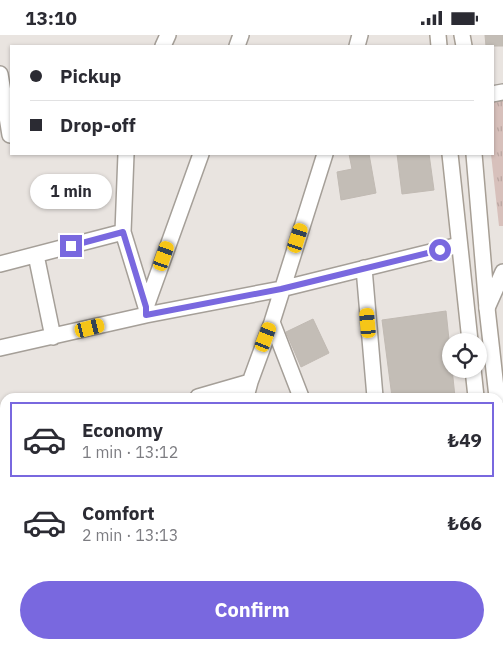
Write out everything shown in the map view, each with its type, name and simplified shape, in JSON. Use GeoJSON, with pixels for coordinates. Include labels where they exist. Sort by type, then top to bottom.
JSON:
{"type":"FeatureCollection","features":[{"type":"Feature","properties":{"kind":"street"},"geometry":{"type":"LineString","coordinates":[[3,77],[7,135]]}},
{"type":"Feature","properties":{"kind":"street"},"geometry":{"type":"LineString","coordinates":[[126,155],[123,232],[146,311]]}},
{"type":"Feature","properties":{"kind":"street"},"geometry":{"type":"LineString","coordinates":[[146,311],[201,155]]}},
{"type":"Feature","properties":{"kind":"street"},"geometry":{"type":"LineString","coordinates":[[247,393],[272,322],[325,155]]}},
{"type":"Feature","properties":{"kind":"street"},"geometry":{"type":"LineString","coordinates":[[450,155],[469,333]]}},
{"type":"Feature","properties":{"kind":"street"},"geometry":{"type":"LineString","coordinates":[[474,155],[487,308],[497,393]]}},
{"type":"Feature","properties":{"kind":"street"},"geometry":{"type":"LineString","coordinates":[[0,264],[123,232]]}},
{"type":"Feature","properties":{"kind":"street"},"geometry":{"type":"LineString","coordinates":[[0,349],[53,337],[146,311],[281,289],[459,245]]}},
{"type":"Feature","properties":{"kind":"street"},"geometry":{"type":"LineString","coordinates":[[36,255],[53,337]]}},
{"type":"Feature","properties":{"kind":"street"},"geometry":{"type":"LineString","coordinates":[[364,268],[375,393]]}},
{"type":"Feature","properties":{"kind":"street"},"geometry":{"type":"LineString","coordinates":[[487,308],[503,272]]}},
{"type":"Feature","properties":{"kind":"street"},"geometry":{"type":"LineString","coordinates":[[272,322],[299,393]]}},
{"type":"Feature","properties":{"kind":"street"},"geometry":{"type":"LineString","coordinates":[[474,378],[476,393]]}},
{"type":"Feature","properties":{"kind":"street"},"geometry":{"type":"LineString","coordinates":[[212,393],[250,382]]}},
{"type":"Feature","properties":{"kind":"green space"},"geometry":{"type":"Polygon","coordinates":[[[503,98],[503,226],[499,226],[491,155],[494,155],[494,99],[503,98]]]}},
{"type":"Feature","properties":{"kind":"building"},"geometry":{"type":"Polygon","coordinates":[[[485,35],[503,35],[503,46],[486,45],[485,35]]]}},
{"type":"Feature","properties":{"kind":"building"},"geometry":{"type":"Polygon","coordinates":[[[349,155],[369,155],[376,193],[341,200],[337,172],[352,169],[349,155]]]}},
{"type":"Feature","properties":{"kind":"building"},"geometry":{"type":"Polygon","coordinates":[[[397,155],[429,155],[434,190],[402,194],[397,155]]]}},
{"type":"Feature","properties":{"kind":"building"},"geometry":{"type":"Polygon","coordinates":[[[446,311],[448,333],[442,333],[442,378],[453,378],[455,393],[391,393],[382,320],[446,311]]]}},
{"type":"Feature","properties":{"kind":"building"},"geometry":{"type":"Polygon","coordinates":[[[313,319],[329,353],[301,367],[286,332],[313,319]]]}},
{"type":"Feature","properties":{"kind":"route"},"geometry":{"type":"LineString","coordinates":[[71,246],[123,232],[146,307],[146,315],[281,289],[440,250]]}}]}
